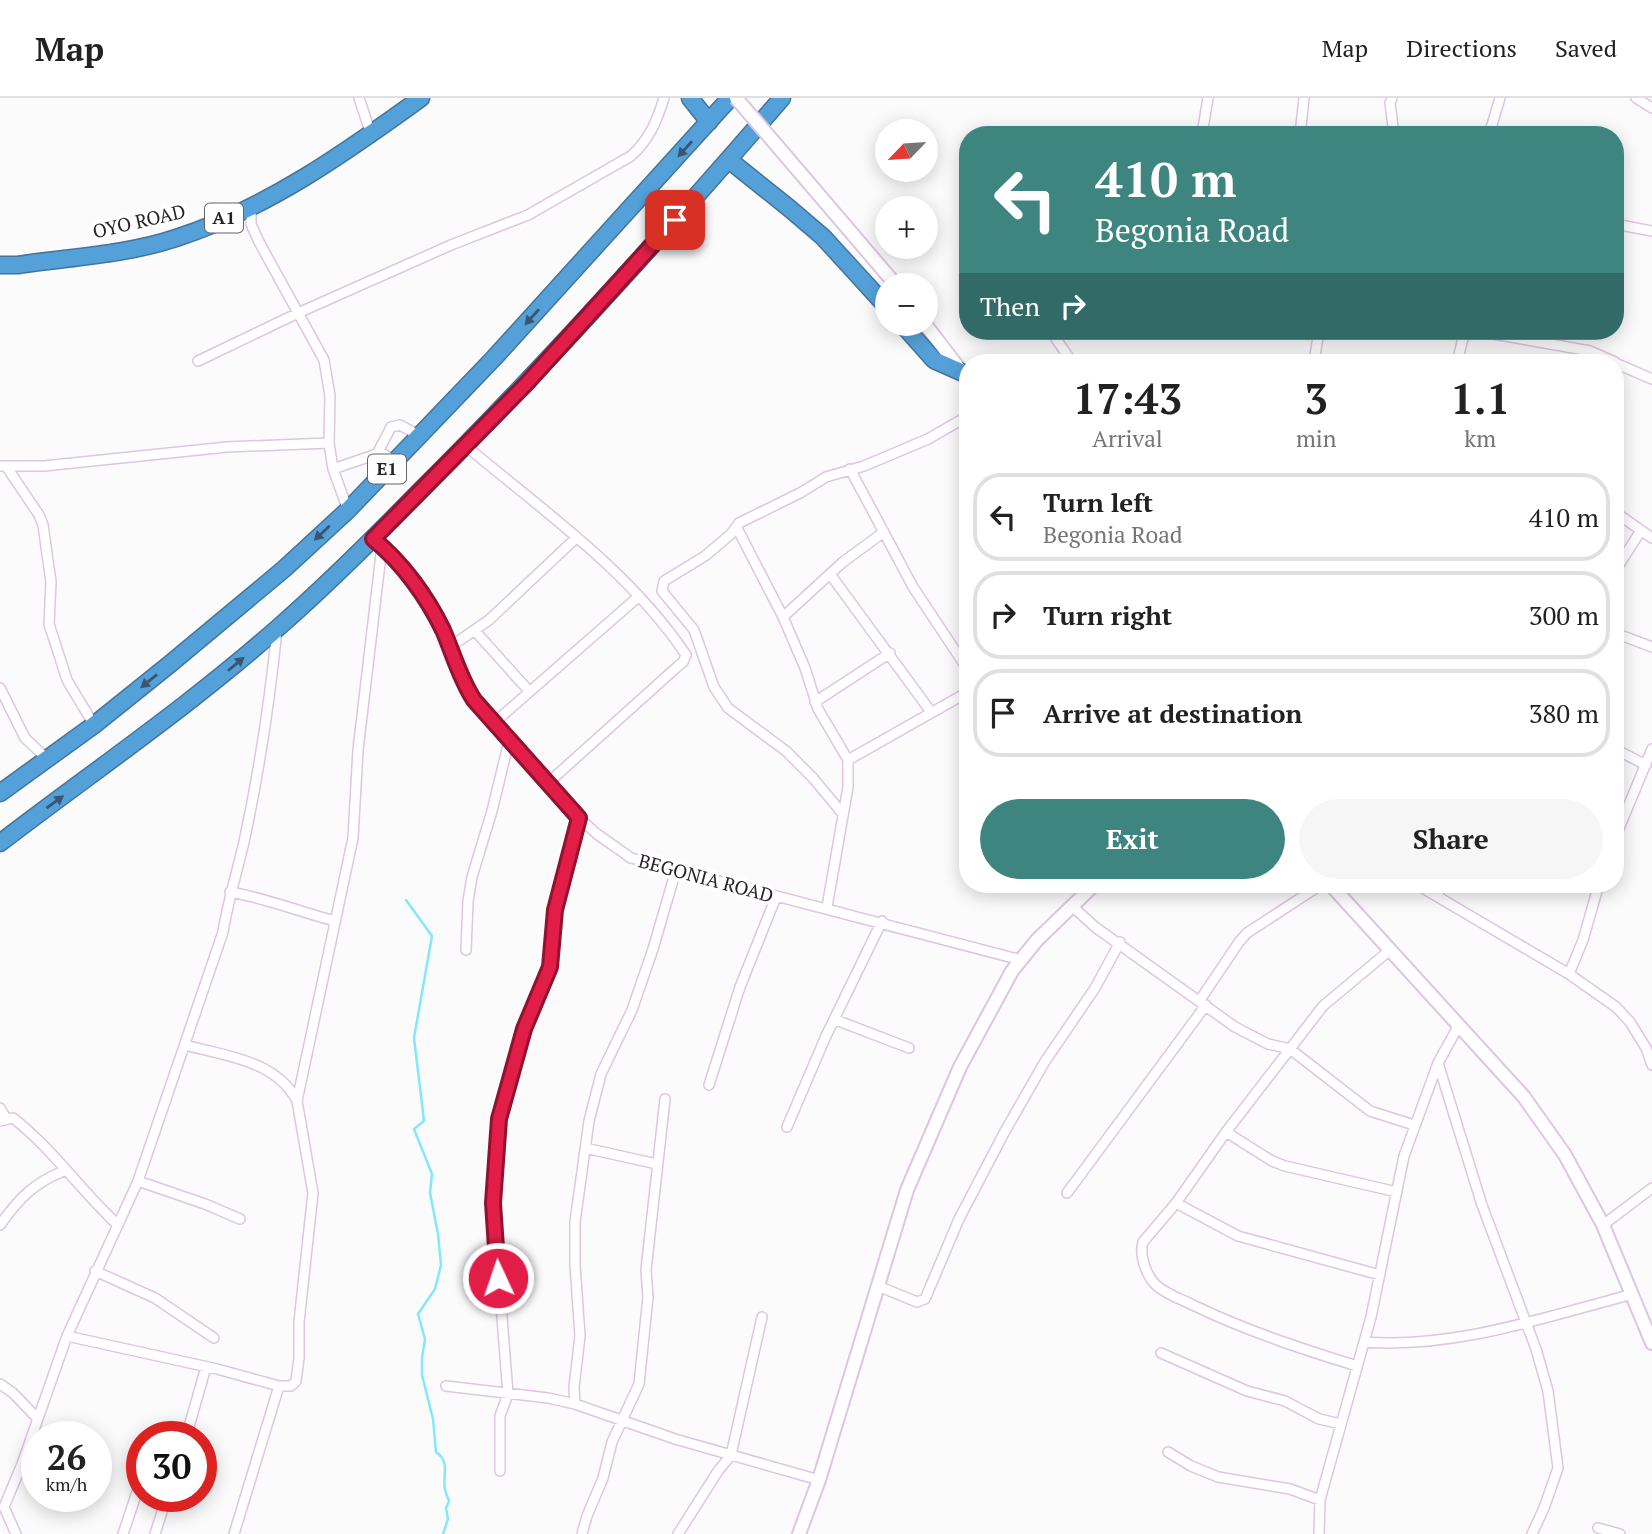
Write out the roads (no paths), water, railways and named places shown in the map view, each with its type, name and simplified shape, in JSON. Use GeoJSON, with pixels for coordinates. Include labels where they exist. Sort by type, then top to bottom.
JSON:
{"type":"FeatureCollection","features":[{"type":"Feature","properties":{"kind":"highway","name":"OYO ROAD"},"geometry":{"type":"LineString","coordinates":[[0,265],[18,265],[127,250],[176,238],[251,206],[296,183],[372,134],[421,98]]}},
{"type":"Feature","properties":{"kind":"highway"},"geometry":{"type":"LineString","coordinates":[[690,98],[709,121]]}},
{"type":"Feature","properties":{"kind":"highway","name":"E1"},"geometry":{"type":"LineString","coordinates":[[0,793],[94,725],[284,569],[348,510],[513,338],[730,98]]}},
{"type":"Feature","properties":{"kind":"highway","name":"E1"},"geometry":{"type":"LineString","coordinates":[[0,842],[223,675],[378,542],[526,384],[782,98]]}},
{"type":"Feature","properties":{"kind":"highway"},"geometry":{"type":"LineString","coordinates":[[729,160],[822,237],[875,294]]}},
{"type":"Feature","properties":{"kind":"highway"},"geometry":{"type":"LineString","coordinates":[[913,336],[934,360],[959,373]]}},
{"type":"Feature","properties":{"kind":"main road"},"geometry":{"type":"LineString","coordinates":[[736,98],[886,273]]}},
{"type":"Feature","properties":{"kind":"main road"},"geometry":{"type":"LineString","coordinates":[[934,336],[959,368]]}},
{"type":"Feature","properties":{"kind":"main road"},"geometry":{"type":"LineString","coordinates":[[799,1534],[820,1480],[915,1166],[960,1067],[1012,971],[1037,940],[1086,893]]}},
{"type":"Feature","properties":{"kind":"main road"},"geometry":{"type":"LineString","coordinates":[[1338,893],[1524,1097],[1565,1155],[1603,1225],[1652,1343]]}},
{"type":"Feature","properties":{"kind":"street"},"geometry":{"type":"LineString","coordinates":[[359,98],[372,134]]}},
{"type":"Feature","properties":{"kind":"street"},"geometry":{"type":"LineString","coordinates":[[198,361],[451,245],[528,215],[631,156],[649,135],[664,98]]}},
{"type":"Feature","properties":{"kind":"street"},"geometry":{"type":"LineString","coordinates":[[1203,126],[1208,98]]}},
{"type":"Feature","properties":{"kind":"street"},"geometry":{"type":"LineString","coordinates":[[1301,126],[1304,98]]}},
{"type":"Feature","properties":{"kind":"street"},"geometry":{"type":"LineString","coordinates":[[1392,98],[1390,103],[1394,126]]}},
{"type":"Feature","properties":{"kind":"street"},"geometry":{"type":"LineString","coordinates":[[1492,126],[1500,98]]}},
{"type":"Feature","properties":{"kind":"street"},"geometry":{"type":"LineString","coordinates":[[1636,98],[1652,108]]}},
{"type":"Feature","properties":{"kind":"street"},"geometry":{"type":"LineString","coordinates":[[251,206],[251,224],[324,360],[330,396],[329,443],[333,469],[348,510]]}},
{"type":"Feature","properties":{"kind":"street"},"geometry":{"type":"LineString","coordinates":[[1624,226],[1652,231]]}},
{"type":"Feature","properties":{"kind":"street"},"geometry":{"type":"LineString","coordinates":[[1543,340],[1597,354]]}},
{"type":"Feature","properties":{"kind":"street"},"geometry":{"type":"LineString","coordinates":[[1624,366],[1652,379]]}},
{"type":"Feature","properties":{"kind":"street"},"geometry":{"type":"LineString","coordinates":[[842,813],[786,751],[728,708],[714,687],[694,630],[662,591],[664,581],[705,556],[737,528],[739,523],[826,477],[864,466],[928,439],[959,421]]}},
{"type":"Feature","properties":{"kind":"street"},"geometry":{"type":"LineString","coordinates":[[377,454],[391,427],[400,425],[420,436]]}},
{"type":"Feature","properties":{"kind":"street"},"geometry":{"type":"LineString","coordinates":[[3,466],[44,466],[227,447],[329,443]]}},
{"type":"Feature","properties":{"kind":"street"},"geometry":{"type":"LineString","coordinates":[[466,446],[638,597],[686,655],[683,662],[549,782]]}},
{"type":"Feature","properties":{"kind":"street"},"geometry":{"type":"LineString","coordinates":[[333,469],[377,454],[383,454],[395,461]]}},
{"type":"Feature","properties":{"kind":"street"},"geometry":{"type":"LineString","coordinates":[[3,466],[39,515],[43,525],[51,582],[49,624],[67,680],[94,725]]}},
{"type":"Feature","properties":{"kind":"street"},"geometry":{"type":"LineString","coordinates":[[849,469],[913,587],[959,656]]}},
{"type":"Feature","properties":{"kind":"street"},"geometry":{"type":"LineString","coordinates":[[1624,519],[1652,538]]}},
{"type":"Feature","properties":{"kind":"street"},"geometry":{"type":"LineString","coordinates":[[737,528],[783,617],[805,668],[815,702],[848,760],[848,787],[827,907]]}},
{"type":"Feature","properties":{"kind":"street"},"geometry":{"type":"LineString","coordinates":[[1624,557],[1640,531]]}},
{"type":"Feature","properties":{"kind":"street"},"geometry":{"type":"LineString","coordinates":[[783,617],[830,574],[884,532]]}},
{"type":"Feature","properties":{"kind":"street"},"geometry":{"type":"LineString","coordinates":[[450,647],[475,631],[575,539]]}},
{"type":"Feature","properties":{"kind":"street"},"geometry":{"type":"LineString","coordinates":[[297,1101],[354,838],[359,737],[378,542]]}},
{"type":"Feature","properties":{"kind":"street","name":"BEGONIA ROAD"},"geometry":{"type":"LineString","coordinates":[[378,542],[427,600],[467,689],[509,741],[579,818],[631,858],[776,897],[881,921],[1021,960]]}},
{"type":"Feature","properties":{"kind":"street"},"geometry":{"type":"LineString","coordinates":[[830,574],[931,712]]}},
{"type":"Feature","properties":{"kind":"street"},"geometry":{"type":"LineString","coordinates":[[495,722],[638,597]]}},
{"type":"Feature","properties":{"kind":"street"},"geometry":{"type":"LineString","coordinates":[[18,1533],[4,1507],[67,1336],[138,1181],[223,932],[246,830],[269,695],[277,629]]}},
{"type":"Feature","properties":{"kind":"street"},"geometry":{"type":"LineString","coordinates":[[475,631],[529,691]]}},
{"type":"Feature","properties":{"kind":"street"},"geometry":{"type":"LineString","coordinates":[[1624,636],[1652,647]]}},
{"type":"Feature","properties":{"kind":"street"},"geometry":{"type":"LineString","coordinates":[[815,702],[890,653]]}},
{"type":"Feature","properties":{"kind":"street"},"geometry":{"type":"LineString","coordinates":[[0,688],[25,738],[46,758]]}},
{"type":"Feature","properties":{"kind":"street"},"geometry":{"type":"LineString","coordinates":[[848,760],[959,697]]}},
{"type":"Feature","properties":{"kind":"street"},"geometry":{"type":"LineString","coordinates":[[466,950],[472,877],[509,741]]}},
{"type":"Feature","properties":{"kind":"street"},"geometry":{"type":"LineString","coordinates":[[1624,752],[1649,762],[1624,818]]}},
{"type":"Feature","properties":{"kind":"street"},"geometry":{"type":"LineString","coordinates":[[500,1471],[500,1416],[508,1394],[493,1203],[499,1119],[524,1029],[550,967],[555,910],[579,818]]}},
{"type":"Feature","properties":{"kind":"street"},"geometry":{"type":"LineString","coordinates":[[575,1404],[574,1387],[580,1336],[575,1222],[585,1148],[601,1074],[632,1010],[676,870]]}},
{"type":"Feature","properties":{"kind":"street"},"geometry":{"type":"LineString","coordinates":[[230,892],[257,897],[293,910],[335,920]]}},
{"type":"Feature","properties":{"kind":"street"},"geometry":{"type":"LineString","coordinates":[[1067,1193],[1203,1003],[1239,942],[1260,922],[1308,893]]}},
{"type":"Feature","properties":{"kind":"street"},"geometry":{"type":"LineString","coordinates":[[1433,893],[1569,974],[1616,1007],[1630,1022],[1646,1048],[1652,1065]]}},
{"type":"Feature","properties":{"kind":"street"},"geometry":{"type":"LineString","coordinates":[[1569,974],[1583,940],[1596,893]]}},
{"type":"Feature","properties":{"kind":"street"},"geometry":{"type":"LineString","coordinates":[[709,1085],[740,987],[776,897]]}},
{"type":"Feature","properties":{"kind":"street"},"geometry":{"type":"LineString","coordinates":[[1072,906],[1095,927],[1120,942],[1235,1027],[1268,1044],[1290,1049],[1370,1111],[1414,1125]]}},
{"type":"Feature","properties":{"kind":"street"},"geometry":{"type":"LineString","coordinates":[[787,1127],[881,921]]}},
{"type":"Feature","properties":{"kind":"street"},"geometry":{"type":"LineString","coordinates":[[878,1286],[917,1303],[925,1299],[959,1219],[1004,1133],[1044,1063],[1095,988],[1120,942]]}},
{"type":"Feature","properties":{"kind":"street"},"geometry":{"type":"LineString","coordinates":[[1357,1366],[1228,1322],[1157,1286],[1140,1255],[1143,1242],[1176,1203],[1290,1049],[1334,996],[1391,950]]}},
{"type":"Feature","properties":{"kind":"street"},"geometry":{"type":"LineString","coordinates":[[836,1020],[909,1048]]}},
{"type":"Feature","properties":{"kind":"street"},"geometry":{"type":"LineString","coordinates":[[1319,1534],[1320,1500],[1364,1342],[1404,1156],[1438,1063],[1459,1025]]}},
{"type":"Feature","properties":{"kind":"street"},"geometry":{"type":"LineString","coordinates":[[67,1336],[279,1386],[291,1386],[296,1381],[299,1322],[313,1193],[297,1101],[291,1089],[272,1072],[247,1062],[185,1045]]}},
{"type":"Feature","properties":{"kind":"street"},"geometry":{"type":"LineString","coordinates":[[1438,1063],[1482,1205],[1536,1349],[1548,1391],[1558,1468],[1532,1534]]}},
{"type":"Feature","properties":{"kind":"street"},"geometry":{"type":"LineString","coordinates":[[582,1534],[586,1516],[603,1478],[612,1442],[639,1384],[648,1297],[646,1269],[665,1099]]}},
{"type":"Feature","properties":{"kind":"street"},"geometry":{"type":"LineString","coordinates":[[0,1108],[3,1120],[13,1118],[33,1133],[118,1225]]}},
{"type":"Feature","properties":{"kind":"street"},"geometry":{"type":"LineString","coordinates":[[1226,1132],[1272,1161],[1285,1166],[1397,1192]]}},
{"type":"Feature","properties":{"kind":"street"},"geometry":{"type":"LineString","coordinates":[[585,1148],[657,1164]]}},
{"type":"Feature","properties":{"kind":"street"},"geometry":{"type":"LineString","coordinates":[[0,1225],[32,1187],[45,1178],[66,1170]]}},
{"type":"Feature","properties":{"kind":"street"},"geometry":{"type":"LineString","coordinates":[[138,1181],[240,1219]]}},
{"type":"Feature","properties":{"kind":"street"},"geometry":{"type":"LineString","coordinates":[[1603,1225],[1645,1196],[1652,1188]]}},
{"type":"Feature","properties":{"kind":"street"},"geometry":{"type":"LineString","coordinates":[[1176,1203],[1238,1236],[1380,1275]]}},
{"type":"Feature","properties":{"kind":"street"},"geometry":{"type":"LineString","coordinates":[[95,1270],[155,1298],[214,1338]]}},
{"type":"Feature","properties":{"kind":"street"},"geometry":{"type":"LineString","coordinates":[[1364,1342],[1399,1345],[1457,1338],[1633,1294]]}},
{"type":"Feature","properties":{"kind":"street"},"geometry":{"type":"LineString","coordinates":[[678,1534],[731,1455],[762,1317]]}},
{"type":"Feature","properties":{"kind":"street"},"geometry":{"type":"LineString","coordinates":[[1161,1353],[1247,1391],[1285,1401],[1319,1419],[1341,1424]]}},
{"type":"Feature","properties":{"kind":"street"},"geometry":{"type":"LineString","coordinates":[[191,1421],[206,1367]]}},
{"type":"Feature","properties":{"kind":"street"},"geometry":{"type":"LineString","coordinates":[[0,1384],[13,1393],[38,1419]]}},
{"type":"Feature","properties":{"kind":"street"},"geometry":{"type":"LineString","coordinates":[[234,1534],[279,1386]]}},
{"type":"Feature","properties":{"kind":"street"},"geometry":{"type":"LineString","coordinates":[[446,1386],[548,1398],[575,1404],[620,1421],[820,1480]]}},
{"type":"Feature","properties":{"kind":"street"},"geometry":{"type":"LineString","coordinates":[[1168,1452],[1191,1466],[1218,1477],[1290,1489],[1320,1500]]}},
{"type":"Feature","properties":{"kind":"street"},"geometry":{"type":"LineString","coordinates":[[123,1534],[130,1512]]}},
{"type":"Feature","properties":{"kind":"street"},"geometry":{"type":"LineString","coordinates":[[155,1534],[162,1512]]}},
{"type":"Feature","properties":{"kind":"street"},"geometry":{"type":"LineString","coordinates":[[1598,1528],[1620,1534]]}},
{"type":"Feature","properties":{"kind":"waterway"},"geometry":{"type":"LineString","coordinates":[[406,900],[432,936],[414,1038],[424,1121],[414,1129],[432,1174],[430,1193],[441,1265],[435,1289],[418,1314],[425,1339],[422,1375],[433,1419],[436,1452],[445,1465],[444,1485],[449,1501],[446,1508],[448,1519],[443,1534]]}}]}
